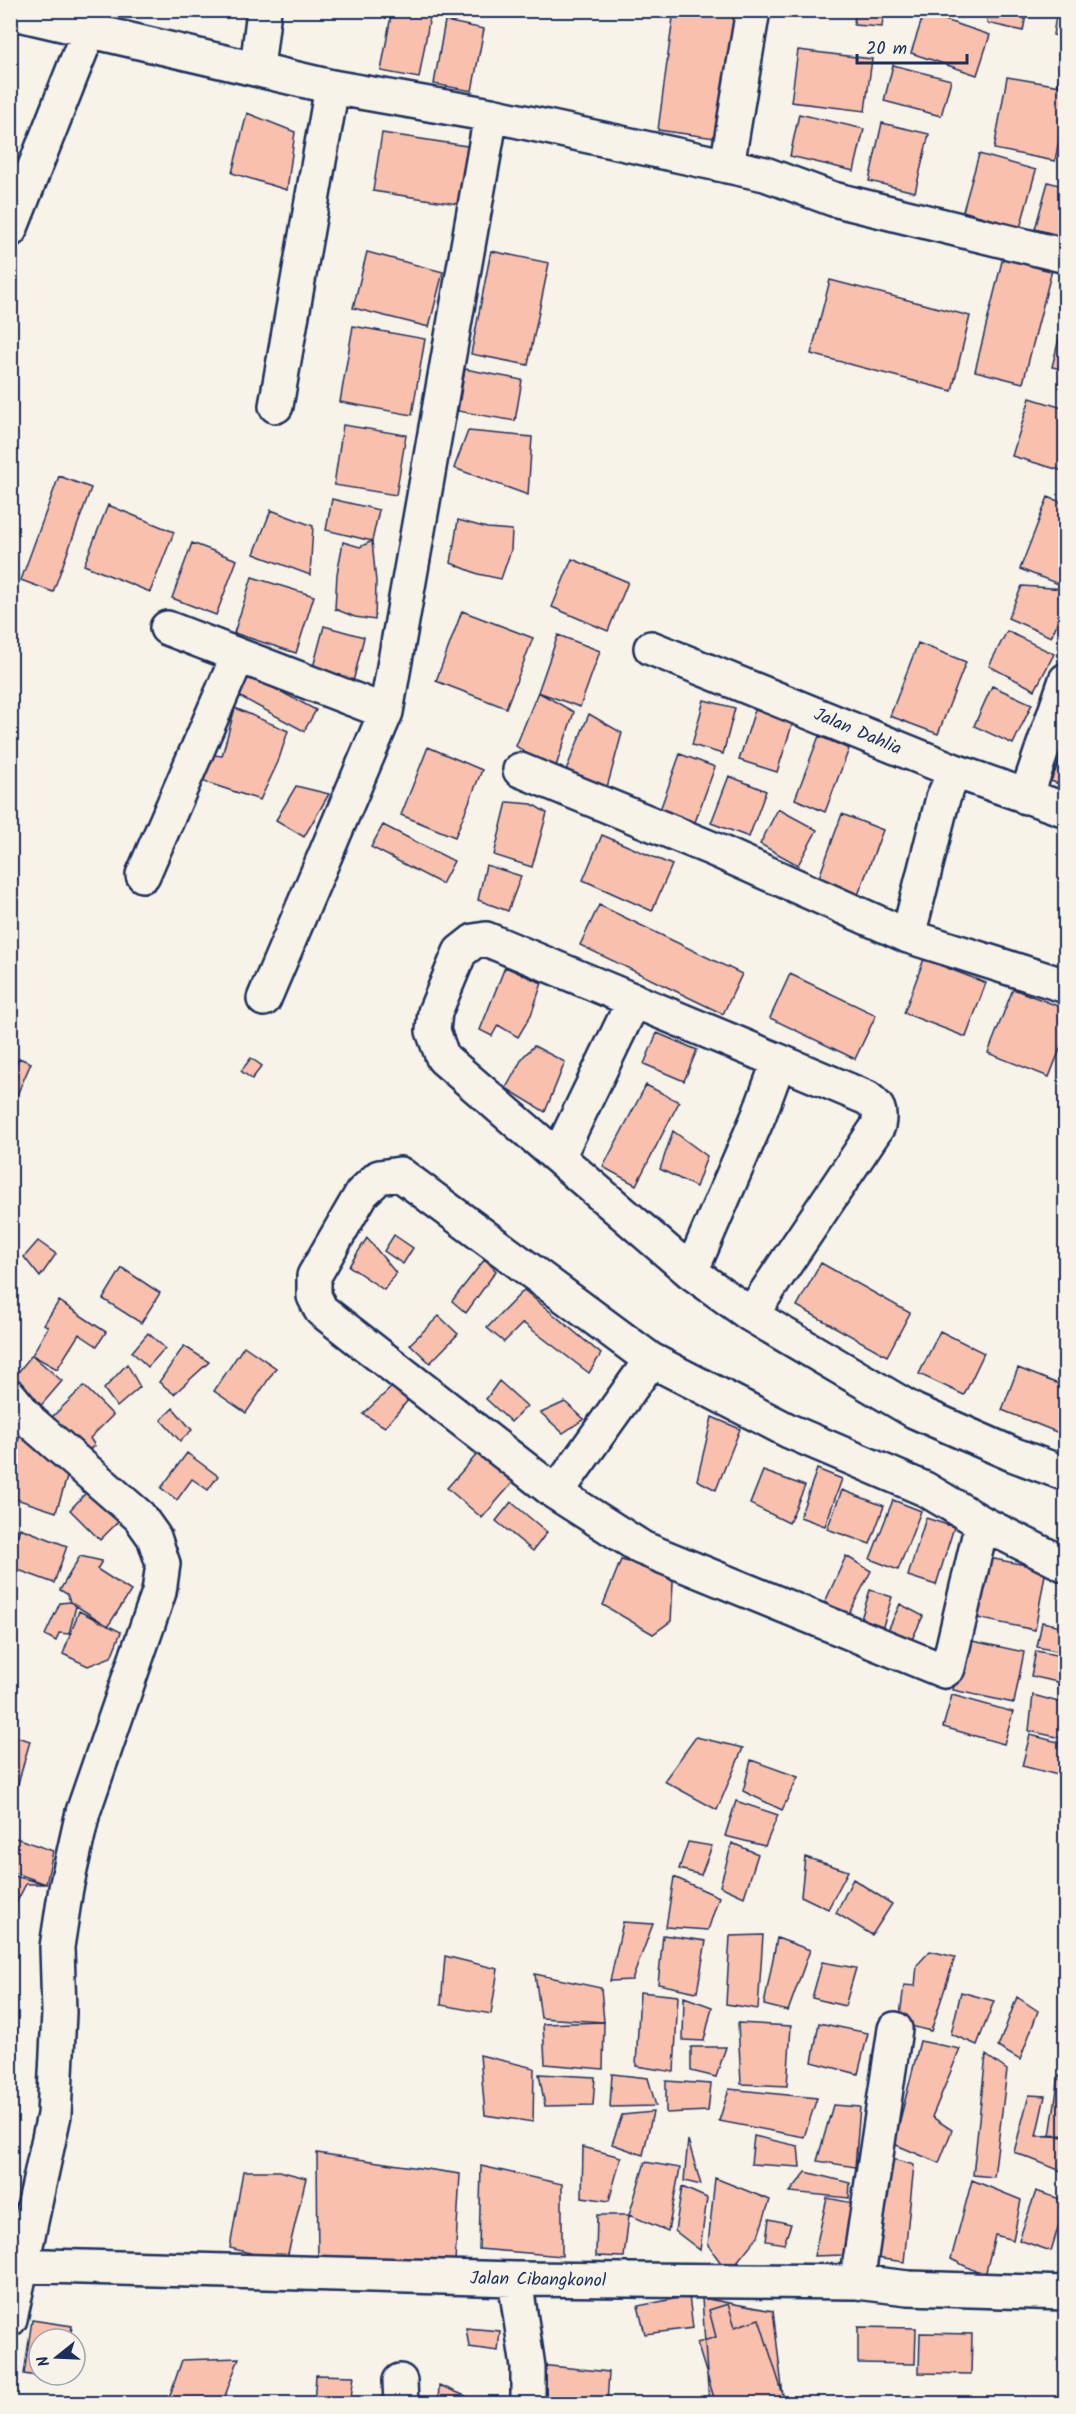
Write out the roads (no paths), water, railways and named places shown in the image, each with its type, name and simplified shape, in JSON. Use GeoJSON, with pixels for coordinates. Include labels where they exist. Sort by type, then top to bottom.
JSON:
{"type":"FeatureCollection","features":[{"type":"Feature","properties":{"kind":"street"},"geometry":{"type":"LineString","coordinates":[[257,68],[264,10]]}},
{"type":"Feature","properties":{"kind":"street"},"geometry":{"type":"LineString","coordinates":[[727,166],[753,10]]}},
{"type":"Feature","properties":{"kind":"street"},"geometry":{"type":"LineString","coordinates":[[10,12],[332,87],[491,115],[765,174],[833,199],[1065,256]]}},
{"type":"Feature","properties":{"kind":"street"},"geometry":{"type":"LineString","coordinates":[[10,230],[89,30]]}},
{"type":"Feature","properties":{"kind":"street"},"geometry":{"type":"LineString","coordinates":[[276,406],[332,87]]}},
{"type":"Feature","properties":{"kind":"street"},"geometry":{"type":"LineString","coordinates":[[264,999],[387,712],[491,115]]}},
{"type":"Feature","properties":{"kind":"street"},"geometry":{"type":"LineString","coordinates":[[167,628],[387,712]]}},
{"type":"Feature","properties":{"kind":"street","name":"Jalan Dahlia"},"geometry":{"type":"LineString","coordinates":[[651,648],[956,771],[1065,810]]}},
{"type":"Feature","properties":{"kind":"street"},"geometry":{"type":"LineString","coordinates":[[143,875],[238,656]]}},
{"type":"Feature","properties":{"kind":"street"},"geometry":{"type":"LineString","coordinates":[[1026,797],[1065,680]]}},
{"type":"Feature","properties":{"kind":"street"},"geometry":{"type":"LineString","coordinates":[[520,770],[713,849],[908,936],[1065,986]]}},
{"type":"Feature","properties":{"kind":"street"},"geometry":{"type":"LineString","coordinates":[[908,936],[943,798],[956,771]]}},
{"type":"Feature","properties":{"kind":"street"},"geometry":{"type":"LineString","coordinates":[[751,1315],[878,1126],[881,1113],[877,1105],[867,1098],[486,939],[474,941],[460,952],[435,1012],[433,1032],[443,1058],[691,1272],[751,1315],[915,1411],[1065,1474]]}},
{"type":"Feature","properties":{"kind":"street"},"geometry":{"type":"LineString","coordinates":[[558,1157],[634,1000]]}},
{"type":"Feature","properties":{"kind":"street"},"geometry":{"type":"LineString","coordinates":[[691,1272],[759,1115],[779,1061]]}},
{"type":"Feature","properties":{"kind":"street"},"geometry":{"type":"LineString","coordinates":[[981,1523],[948,1668],[944,1671],[642,1548],[556,1494],[321,1310],[314,1296],[314,1276],[362,1193],[379,1177],[399,1174],[651,1360],[789,1431],[925,1489],[981,1523],[1065,1565]]}},
{"type":"Feature","properties":{"kind":"street"},"geometry":{"type":"LineString","coordinates":[[556,1494],[651,1360]]}},
{"type":"Feature","properties":{"kind":"street"},"geometry":{"type":"LineString","coordinates":[[10,1396],[31,1422],[139,1516],[154,1537],[163,1564],[159,1592],[83,1812],[66,1888],[57,1947],[59,2013],[54,2115],[17,2264],[10,2319]]}},
{"type":"Feature","properties":{"kind":"street"},"geometry":{"type":"LineString","coordinates":[[857,2282],[895,2029]]}},
{"type":"Feature","properties":{"kind":"street","name":"Jalan Cibangkonol"},"geometry":{"type":"LineString","coordinates":[[17,2264],[515,2279],[857,2282],[908,2288],[1065,2293]]}},
{"type":"Feature","properties":{"kind":"street"},"geometry":{"type":"LineString","coordinates":[[515,2279],[528,2367],[528,2403]]}}]}
